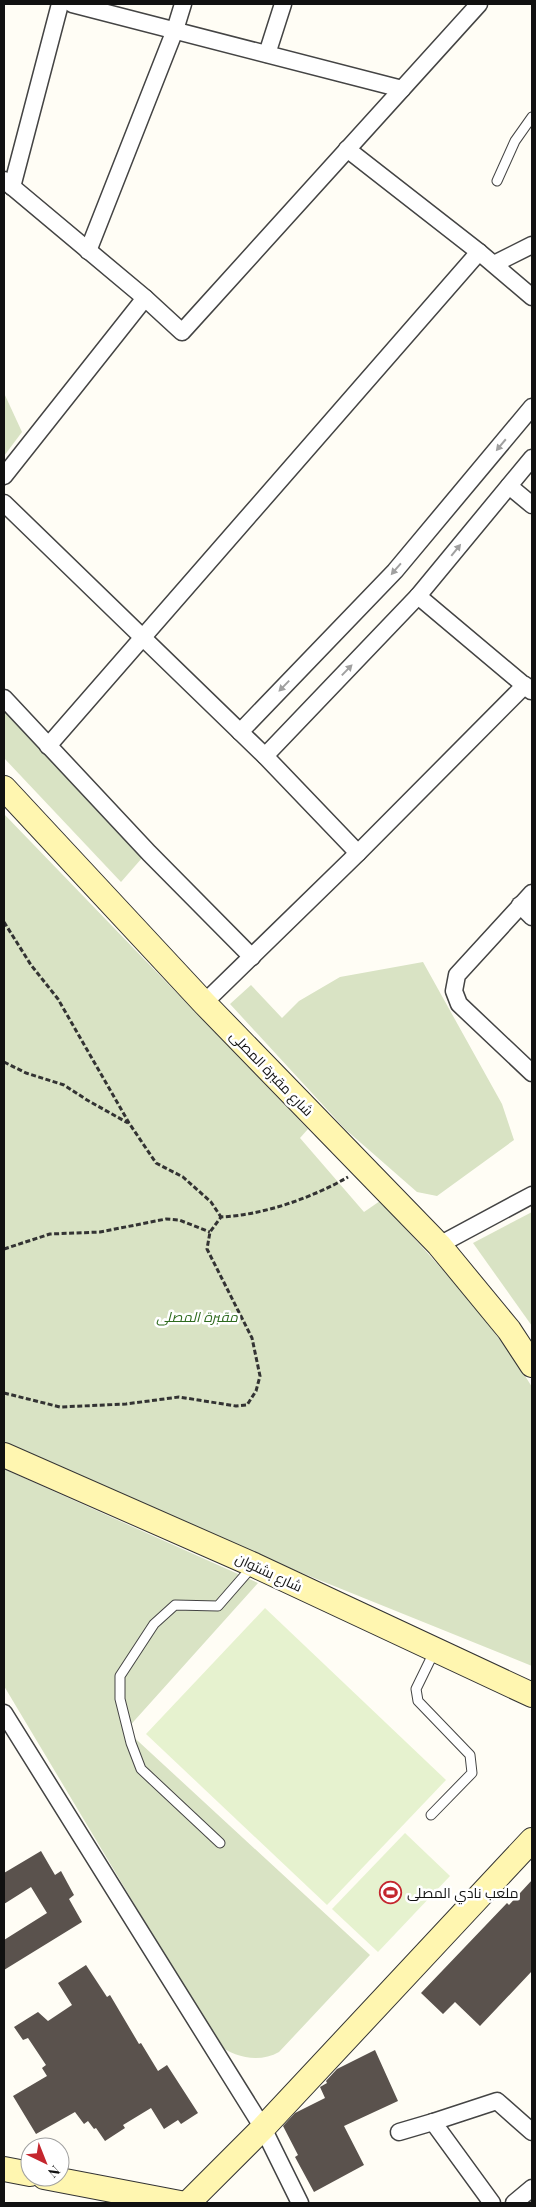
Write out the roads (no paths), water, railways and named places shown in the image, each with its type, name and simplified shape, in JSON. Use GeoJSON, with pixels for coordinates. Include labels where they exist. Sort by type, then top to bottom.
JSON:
{"type":"FeatureCollection","features":[{"type":"Feature","properties":{"kind":"street"},"geometry":{"type":"LineString","coordinates":[[60,4],[8,184],[145,298],[182,332],[479,4]]}},
{"type":"Feature","properties":{"kind":"street"},"geometry":{"type":"LineString","coordinates":[[72,4],[402,89]]}},
{"type":"Feature","properties":{"kind":"street"},"geometry":{"type":"LineString","coordinates":[[88,251],[175,30],[183,4]]}},
{"type":"Feature","properties":{"kind":"street"},"geometry":{"type":"LineString","coordinates":[[267,54],[284,4]]}},
{"type":"Feature","properties":{"kind":"street"},"geometry":{"type":"LineString","coordinates":[[347,149],[479,252],[532,297]]}},
{"type":"Feature","properties":{"kind":"street"},"geometry":{"type":"LineString","coordinates":[[494,264],[532,245]]}},
{"type":"Feature","properties":{"kind":"street"},"geometry":{"type":"LineString","coordinates":[[48,746],[479,252]]}},
{"type":"Feature","properties":{"kind":"street"},"geometry":{"type":"LineString","coordinates":[[4,476],[145,298]]}},
{"type":"Feature","properties":{"kind":"street"},"geometry":{"type":"LineString","coordinates":[[240,732],[395,570],[532,407]]}},
{"type":"Feature","properties":{"kind":"street"},"geometry":{"type":"LineString","coordinates":[[264,756],[418,596],[532,458]]}},
{"type":"Feature","properties":{"kind":"street"},"geometry":{"type":"LineString","coordinates":[[509,486],[532,505]]}},
{"type":"Feature","properties":{"kind":"street"},"geometry":{"type":"LineString","coordinates":[[4,504],[144,637],[358,853]]}},
{"type":"Feature","properties":{"kind":"street"},"geometry":{"type":"LineString","coordinates":[[204,1002],[528,688],[418,596]]}},
{"type":"Feature","properties":{"kind":"street"},"geometry":{"type":"LineString","coordinates":[[4,698],[149,853],[252,956]]}},
{"type":"Feature","properties":{"kind":"street","name":"شارع مقبرة المصلى"},"geometry":{"type":"LineString","coordinates":[[4,788],[204,1002],[438,1245],[509,1330],[532,1365]]}},
{"type":"Feature","properties":{"kind":"street"},"geometry":{"type":"LineString","coordinates":[[532,893],[526,911],[457,975],[454,991],[459,1004],[532,1072]]}},
{"type":"Feature","properties":{"kind":"street"},"geometry":{"type":"LineString","coordinates":[[438,1245],[532,1195]]}},
{"type":"Feature","properties":{"kind":"street","name":"شارع بشتوان"},"geometry":{"type":"LineString","coordinates":[[4,1455],[254,1565],[532,1695]]}},
{"type":"Feature","properties":{"kind":"street"},"geometry":{"type":"LineString","coordinates":[[4,1713],[263,2128],[300,2203]]}},
{"type":"Feature","properties":{"kind":"street"},"geometry":{"type":"LineString","coordinates":[[188,2203],[263,2128],[532,1840]]}},
{"type":"Feature","properties":{"kind":"street"},"geometry":{"type":"LineString","coordinates":[[399,2132],[496,2102],[532,2132]]}},
{"type":"Feature","properties":{"kind":"street"},"geometry":{"type":"LineString","coordinates":[[433,2122],[492,2203]]}},
{"type":"Feature","properties":{"kind":"street"},"geometry":{"type":"LineString","coordinates":[[4,2169],[20,2172]]}},
{"type":"Feature","properties":{"kind":"street"},"geometry":{"type":"LineString","coordinates":[[70,2182],[180,2203]]}},
{"type":"Feature","properties":{"kind":"street"},"geometry":{"type":"LineString","coordinates":[[514,2203],[532,2188]]}},
{"type":"Feature","properties":{"kind":"lane"},"geometry":{"type":"LineString","coordinates":[[497,181],[515,141],[532,117]]}},
{"type":"Feature","properties":{"kind":"lane"},"geometry":{"type":"LineString","coordinates":[[220,1843],[141,1769],[131,1743],[120,1700],[120,1676],[154,1624],[175,1605],[218,1606],[254,1565]]}},
{"type":"Feature","properties":{"kind":"lane"},"geometry":{"type":"LineString","coordinates":[[430,1815],[472,1773],[470,1755],[418,1701],[416,1689],[436,1649]]}},
{"type":"Feature","properties":{"kind":"place","name":"ملعب نادي المصلى"},"geometry":{"type":"Point","coordinates":[391,1892]}},
{"type":"Feature","properties":{"kind":"park label","name":"مقبرة المصلى"},"geometry":{"type":"Point","coordinates":[197,1316]}}]}
